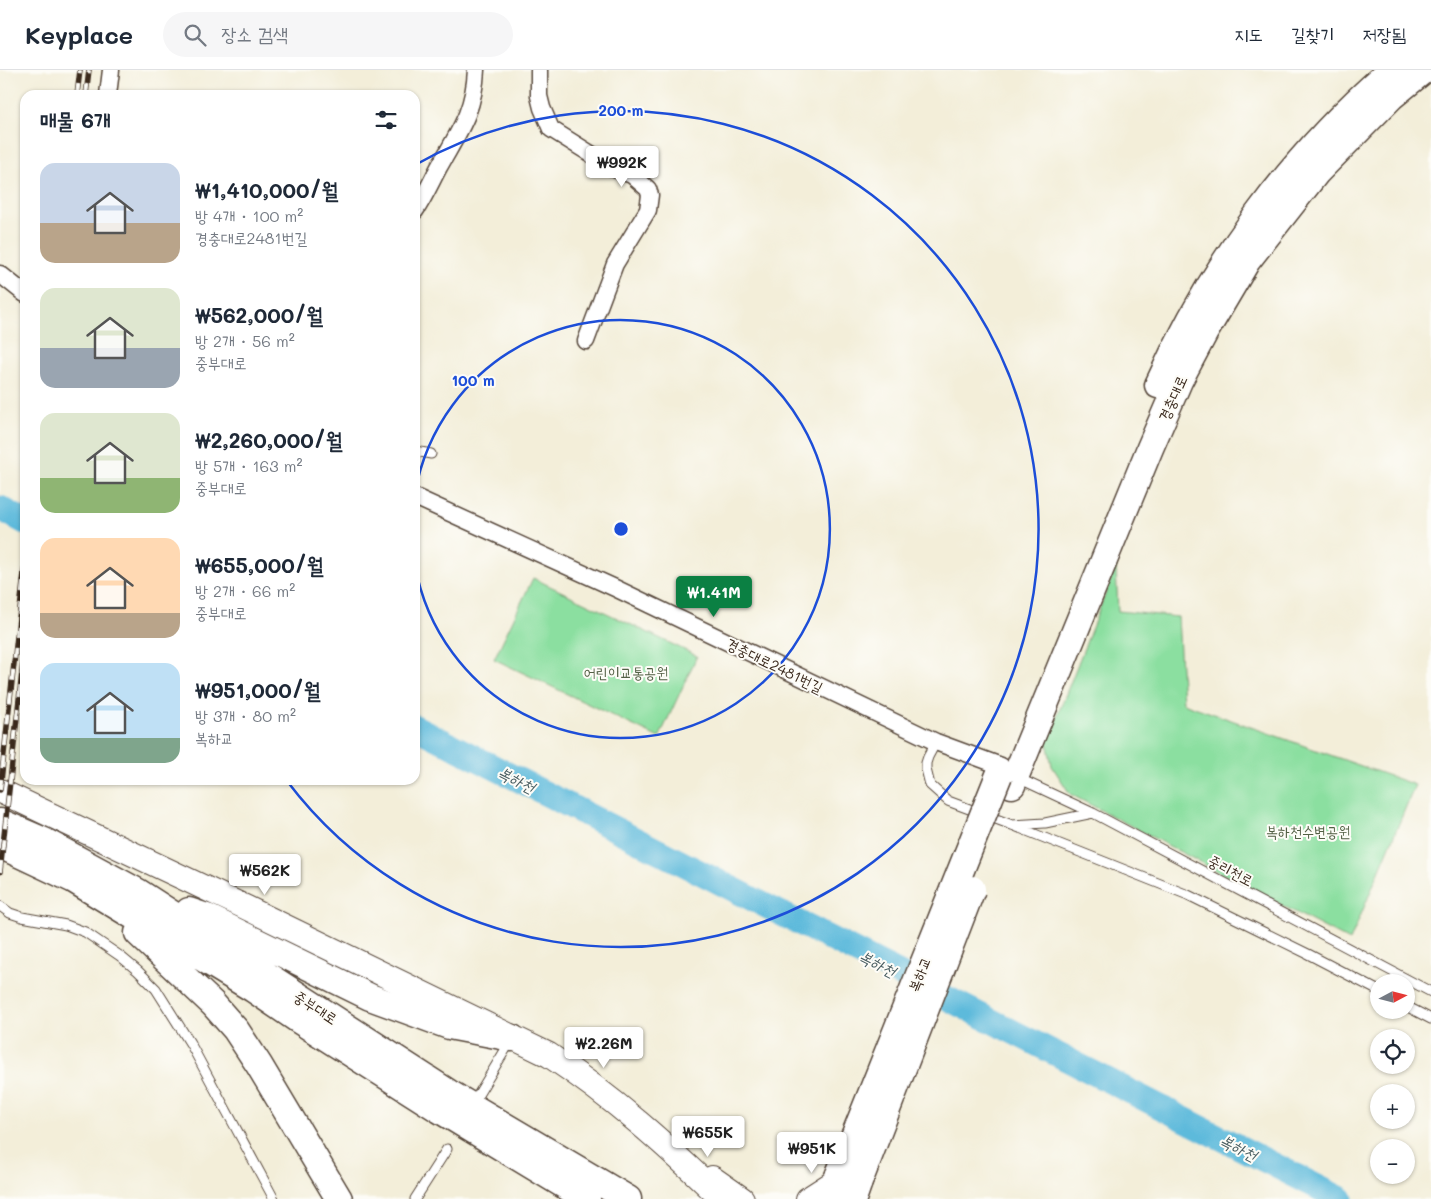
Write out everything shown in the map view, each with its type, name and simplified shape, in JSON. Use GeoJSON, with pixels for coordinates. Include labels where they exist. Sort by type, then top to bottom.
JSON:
{"type":"FeatureCollection","features":[{"type":"Feature","properties":{"kind":"main road","name":"경충대로"},"geometry":{"type":"LineString","coordinates":[[1007,776],[1139,426],[1186,328],[1218,272],[1268,200],[1340,117],[1391,70]]}},
{"type":"Feature","properties":{"kind":"main road","name":"경충대로"},"geometry":{"type":"LineString","coordinates":[[1007,776],[1179,381],[1205,332],[1247,261],[1317,172],[1391,97],[1424,70]]}},
{"type":"Feature","properties":{"kind":"main road","name":"복하교"},"geometry":{"type":"LineString","coordinates":[[843,1187],[1007,776]]}},
{"type":"Feature","properties":{"kind":"main road","name":"중부대로"},"geometry":{"type":"LineString","coordinates":[[0,822],[44,841],[138,892],[449,1093],[628,1199]]}},
{"type":"Feature","properties":{"kind":"main road","name":"중부대로"},"geometry":{"type":"LineString","coordinates":[[0,844],[74,880],[253,989],[440,1110],[587,1199]]}},
{"type":"Feature","properties":{"kind":"main road"},"geometry":{"type":"LineString","coordinates":[[74,880],[144,937],[213,1004],[236,1030],[340,1199]]}},
{"type":"Feature","properties":{"kind":"main road"},"geometry":{"type":"LineString","coordinates":[[138,892],[207,917],[370,998],[449,1026],[512,1038]]}},
{"type":"Feature","properties":{"kind":"street"},"geometry":{"type":"LineString","coordinates":[[108,90],[110,70]]}},
{"type":"Feature","properties":{"kind":"street"},"geometry":{"type":"LineString","coordinates":[[420,202],[470,109],[474,94],[476,70]]}},
{"type":"Feature","properties":{"kind":"street"},"geometry":{"type":"LineString","coordinates":[[540,70],[542,108],[551,129],[614,169],[632,175],[648,189],[650,195],[648,210],[614,264],[586,341]]}},
{"type":"Feature","properties":{"kind":"street"},"geometry":{"type":"LineString","coordinates":[[0,274],[20,290]]}},
{"type":"Feature","properties":{"kind":"street","name":"경충대로2481번길"},"geometry":{"type":"LineString","coordinates":[[420,498],[615,588],[1007,776]]}},
{"type":"Feature","properties":{"kind":"street"},"geometry":{"type":"LineString","coordinates":[[0,791],[247,908],[549,1055],[586,1079],[619,1105],[666,1145],[722,1199]]}},
{"type":"Feature","properties":{"kind":"street"},"geometry":{"type":"LineString","coordinates":[[666,1145],[742,1199]]}},
{"type":"Feature","properties":{"kind":"street"},"geometry":{"type":"LineString","coordinates":[[808,1199],[843,1187]]}},
{"type":"Feature","properties":{"kind":"lane"},"geometry":{"type":"LineString","coordinates":[[420,452],[431,454]]}},
{"type":"Feature","properties":{"kind":"lane"},"geometry":{"type":"LineString","coordinates":[[936,742],[926,763],[930,785],[948,801],[1188,895],[1370,986]]}},
{"type":"Feature","properties":{"kind":"lane","name":"중리천로"},"geometry":{"type":"LineString","coordinates":[[1007,776],[1094,813],[1431,992]]}},
{"type":"Feature","properties":{"kind":"lane"},"geometry":{"type":"LineString","coordinates":[[1012,825],[1045,823],[1094,813]]}},
{"type":"Feature","properties":{"kind":"lane"},"geometry":{"type":"LineString","coordinates":[[0,906],[16,915],[66,924],[85,932],[120,956],[156,989],[190,1043],[274,1199]]}},
{"type":"Feature","properties":{"kind":"lane"},"geometry":{"type":"LineString","coordinates":[[1415,1011],[1431,1019]]}},
{"type":"Feature","properties":{"kind":"lane"},"geometry":{"type":"LineString","coordinates":[[478,1095],[512,1038]]}},
{"type":"Feature","properties":{"kind":"lane"},"geometry":{"type":"LineString","coordinates":[[415,1199],[447,1149]]}},
{"type":"Feature","properties":{"kind":"green space","name":"복하천수변공원"},"geometry":{"type":"Polygon","coordinates":[[[1116,567],[1118,611],[1178,617],[1183,703],[1415,785],[1350,941],[1070,794],[1052,766],[1047,742],[1116,567]]]}},
{"type":"Feature","properties":{"kind":"green space","name":"어린이교통공원"},"geometry":{"type":"Polygon","coordinates":[[[533,578],[697,656],[659,738],[494,659],[533,578]]]}},
{"type":"Feature","properties":{"kind":"waterway","name":"복하천"},"geometry":{"type":"LineString","coordinates":[[0,508],[20,519]]}},
{"type":"Feature","properties":{"kind":"waterway","name":"복하천"},"geometry":{"type":"LineString","coordinates":[[420,730],[1341,1199]]}},
{"type":"Feature","properties":{"kind":"railway"},"geometry":{"type":"LineString","coordinates":[[78,90],[80,70]]}},
{"type":"Feature","properties":{"kind":"railway"},"geometry":{"type":"LineString","coordinates":[[87,90],[89,70]]}},
{"type":"Feature","properties":{"kind":"railway"},"geometry":{"type":"LineString","coordinates":[[0,790],[20,609]]}},
{"type":"Feature","properties":{"kind":"railway"},"geometry":{"type":"LineString","coordinates":[[0,872],[20,690]]}}]}
